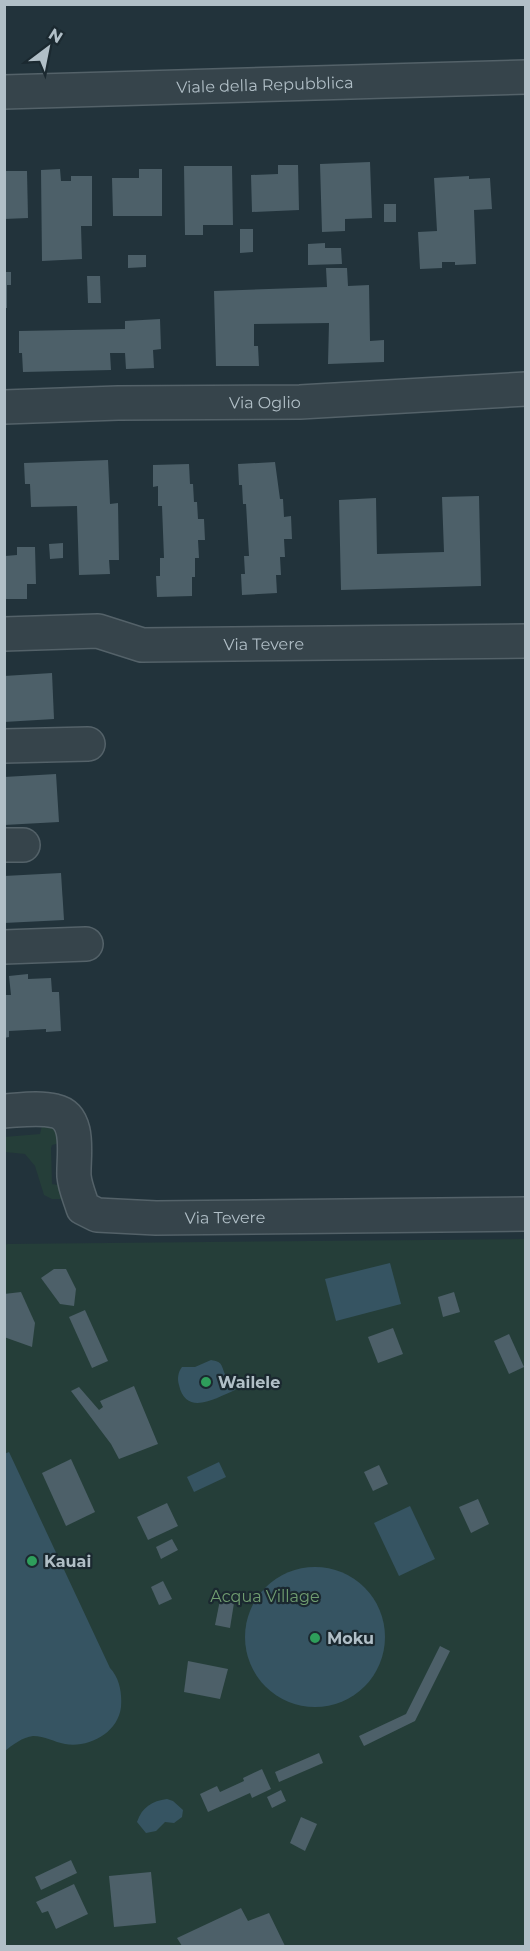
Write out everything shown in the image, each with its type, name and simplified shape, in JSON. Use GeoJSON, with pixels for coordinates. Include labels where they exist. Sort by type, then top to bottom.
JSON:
{"type":"FeatureCollection","features":[{"type":"Feature","properties":{"kind":"street","name":"Viale della Repubblica"},"geometry":{"type":"LineString","coordinates":[[4,92],[525,77]]}},
{"type":"Feature","properties":{"kind":"street","name":"Via Oglio"},"geometry":{"type":"LineString","coordinates":[[4,407],[118,403],[300,402],[525,389]]}},
{"type":"Feature","properties":{"kind":"street","name":"Via Tevere"},"geometry":{"type":"LineString","coordinates":[[4,634],[98,631],[142,645],[525,641]]}},
{"type":"Feature","properties":{"kind":"street"},"geometry":{"type":"LineString","coordinates":[[4,747],[88,744]]}},
{"type":"Feature","properties":{"kind":"street"},"geometry":{"type":"LineString","coordinates":[[4,947],[86,944]]}},
{"type":"Feature","properties":{"kind":"street","name":"Via Tevere"},"geometry":{"type":"LineString","coordinates":[[4,1111],[30,1109],[57,1111],[69,1119],[75,1138],[74,1178],[78,1193],[83,1208],[97,1215],[156,1218],[525,1214]]}},
{"type":"Feature","properties":{"kind":"green space"},"geometry":{"type":"Polygon","coordinates":[[[45,1124],[55,1129],[60,1143],[52,1145],[51,1148],[52,1184],[64,1186],[66,1199],[52,1199],[44,1195],[35,1166],[25,1154],[5,1152],[4,1137],[40,1134],[42,1125],[45,1124]]]}},
{"type":"Feature","properties":{"kind":"green space","name":"Acqua Village"},"geometry":{"type":"Polygon","coordinates":[[[525,1239],[525,1946],[5,1946],[4,1245],[525,1239]]]}},
{"type":"Feature","properties":{"kind":"water"},"geometry":{"type":"Polygon","coordinates":[[[390,1263],[401,1304],[336,1321],[325,1279],[390,1263]]]}},
{"type":"Feature","properties":{"kind":"water","name":"Wailele"},"geometry":{"type":"Polygon","coordinates":[[[211,1360],[221,1364],[225,1374],[237,1386],[235,1390],[202,1402],[195,1403],[188,1400],[178,1383],[182,1367],[195,1367],[211,1360]]]}},
{"type":"Feature","properties":{"kind":"water","name":"Kauai"},"geometry":{"type":"Polygon","coordinates":[[[9,1452],[120,1686],[121,1707],[114,1724],[101,1737],[83,1744],[65,1744],[33,1736],[14,1744],[5,1751],[4,1454],[9,1452]]]}},
{"type":"Feature","properties":{"kind":"water"},"geometry":{"type":"Polygon","coordinates":[[[219,1462],[226,1477],[194,1492],[187,1477],[219,1462]]]}},
{"type":"Feature","properties":{"kind":"water"},"geometry":{"type":"Polygon","coordinates":[[[410,1506],[435,1559],[399,1576],[374,1523],[410,1506]]]}},
{"type":"Feature","properties":{"kind":"water","name":"Moku"},"geometry":{"type":"Polygon","coordinates":[[[315,1567],[342,1573],[354,1579],[364,1588],[373,1598],[379,1610],[385,1637],[379,1664],[373,1676],[364,1686],[354,1695],[342,1701],[315,1707],[288,1701],[276,1695],[266,1686],[257,1676],[251,1664],[245,1637],[251,1610],[257,1598],[266,1588],[276,1579],[288,1573],[315,1567]]]}},
{"type":"Feature","properties":{"kind":"water"},"geometry":{"type":"Polygon","coordinates":[[[167,1799],[183,1810],[182,1817],[174,1823],[165,1822],[156,1831],[146,1833],[137,1822],[142,1812],[152,1803],[167,1799]]]}},
{"type":"Feature","properties":{"kind":"building"},"geometry":{"type":"Polygon","coordinates":[[[370,162],[372,218],[345,219],[345,231],[322,232],[320,164],[370,162]]]}},
{"type":"Feature","properties":{"kind":"building"},"geometry":{"type":"Polygon","coordinates":[[[278,165],[298,165],[299,210],[252,212],[251,175],[278,174],[278,165]]]}},
{"type":"Feature","properties":{"kind":"building"},"geometry":{"type":"Polygon","coordinates":[[[184,166],[232,166],[233,225],[203,225],[203,235],[185,235],[184,166]]]}},
{"type":"Feature","properties":{"kind":"building"},"geometry":{"type":"Polygon","coordinates":[[[60,169],[61,181],[71,181],[71,176],[92,176],[92,226],[81,226],[82,259],[42,261],[41,170],[60,169]]]}},
{"type":"Feature","properties":{"kind":"building"},"geometry":{"type":"Polygon","coordinates":[[[139,169],[162,169],[162,216],[113,216],[112,178],[139,178],[139,169]]]}},
{"type":"Feature","properties":{"kind":"building"},"geometry":{"type":"Polygon","coordinates":[[[5,171],[27,171],[28,218],[4,219],[5,171]]]}},
{"type":"Feature","properties":{"kind":"building"},"geometry":{"type":"Polygon","coordinates":[[[469,176],[469,179],[490,178],[492,209],[474,210],[476,264],[455,265],[455,262],[442,262],[442,268],[420,269],[418,232],[437,231],[434,178],[469,176]]]}},
{"type":"Feature","properties":{"kind":"building"},"geometry":{"type":"Polygon","coordinates":[[[384,204],[396,204],[396,222],[384,222],[384,204]]]}},
{"type":"Feature","properties":{"kind":"building"},"geometry":{"type":"Polygon","coordinates":[[[240,229],[253,229],[253,252],[240,253],[240,229]]]}},
{"type":"Feature","properties":{"kind":"building"},"geometry":{"type":"Polygon","coordinates":[[[325,243],[325,248],[341,248],[342,264],[308,265],[308,244],[325,243]]]}},
{"type":"Feature","properties":{"kind":"building"},"geometry":{"type":"Polygon","coordinates":[[[128,255],[146,255],[146,267],[128,268],[128,255]]]}},
{"type":"Feature","properties":{"kind":"building"},"geometry":{"type":"Polygon","coordinates":[[[326,268],[347,268],[348,286],[369,285],[370,341],[384,340],[384,362],[328,364],[329,323],[254,324],[254,346],[258,346],[259,366],[216,366],[214,291],[327,287],[326,268]]]}},
{"type":"Feature","properties":{"kind":"building"},"geometry":{"type":"Polygon","coordinates":[[[4,272],[11,272],[11,285],[7,285],[7,308],[4,308],[4,272]]]}},
{"type":"Feature","properties":{"kind":"building"},"geometry":{"type":"Polygon","coordinates":[[[87,276],[100,276],[101,303],[88,303],[87,276]]]}},
{"type":"Feature","properties":{"kind":"building"},"geometry":{"type":"Polygon","coordinates":[[[160,319],[161,349],[153,350],[154,368],[126,369],[125,353],[110,353],[111,370],[23,372],[22,353],[19,353],[19,331],[125,329],[125,321],[160,319]]]}},
{"type":"Feature","properties":{"kind":"building"},"geometry":{"type":"Polygon","coordinates":[[[108,460],[110,504],[118,503],[119,560],[109,560],[110,574],[79,575],[77,506],[31,507],[30,484],[25,484],[24,463],[108,460]]]}},
{"type":"Feature","properties":{"kind":"building"},"geometry":{"type":"Polygon","coordinates":[[[275,462],[280,499],[283,499],[284,517],[291,516],[292,539],[284,539],[285,557],[280,557],[281,575],[276,575],[277,593],[242,595],[241,574],[245,574],[244,556],[249,556],[246,504],[243,504],[242,485],[239,485],[238,464],[275,462]]]}},
{"type":"Feature","properties":{"kind":"building"},"geometry":{"type":"Polygon","coordinates":[[[189,464],[190,484],[193,484],[198,519],[204,519],[205,540],[198,540],[199,558],[195,558],[192,596],[157,597],[156,576],[160,576],[160,558],[164,558],[162,506],[158,506],[158,486],[153,487],[153,465],[189,464]]]}},
{"type":"Feature","properties":{"kind":"building"},"geometry":{"type":"Polygon","coordinates":[[[479,496],[481,586],[341,590],[339,500],[376,498],[377,554],[444,552],[442,497],[479,496]]]}},
{"type":"Feature","properties":{"kind":"building"},"geometry":{"type":"Polygon","coordinates":[[[63,543],[63,558],[50,559],[49,544],[63,543]]]}},
{"type":"Feature","properties":{"kind":"building"},"geometry":{"type":"Polygon","coordinates":[[[17,547],[35,547],[36,584],[27,584],[27,599],[5,599],[5,556],[17,555],[17,547]]]}},
{"type":"Feature","properties":{"kind":"building"},"geometry":{"type":"Polygon","coordinates":[[[52,673],[54,719],[4,722],[4,676],[52,673]]]}},
{"type":"Feature","properties":{"kind":"building"},"geometry":{"type":"Polygon","coordinates":[[[56,774],[59,822],[4,825],[4,777],[56,774]]]}},
{"type":"Feature","properties":{"kind":"building"},"geometry":{"type":"Polygon","coordinates":[[[61,873],[64,920],[4,923],[4,876],[61,873]]]}},
{"type":"Feature","properties":{"kind":"building"},"geometry":{"type":"Polygon","coordinates":[[[28,974],[28,979],[51,978],[52,992],[59,992],[61,1031],[46,1032],[46,1029],[9,1031],[9,1037],[4,1038],[4,995],[11,995],[9,976],[28,974]]]}},
{"type":"Feature","properties":{"kind":"building"},"geometry":{"type":"Polygon","coordinates":[[[54,1269],[66,1269],[76,1289],[74,1306],[60,1304],[41,1278],[54,1269]]]}},
{"type":"Feature","properties":{"kind":"building"},"geometry":{"type":"Polygon","coordinates":[[[21,1292],[35,1323],[32,1347],[4,1337],[4,1294],[21,1292]]]}},
{"type":"Feature","properties":{"kind":"building"},"geometry":{"type":"Polygon","coordinates":[[[454,1292],[460,1312],[443,1317],[438,1297],[454,1292]]]}},
{"type":"Feature","properties":{"kind":"building"},"geometry":{"type":"Polygon","coordinates":[[[85,1310],[108,1361],[92,1368],[69,1317],[85,1310]]]}},
{"type":"Feature","properties":{"kind":"building"},"geometry":{"type":"Polygon","coordinates":[[[393,1328],[403,1354],[378,1363],[368,1337],[393,1328]]]}},
{"type":"Feature","properties":{"kind":"building"},"geometry":{"type":"Polygon","coordinates":[[[509,1334],[524,1367],[509,1374],[494,1341],[509,1334]]]}},
{"type":"Feature","properties":{"kind":"building"},"geometry":{"type":"Polygon","coordinates":[[[134,1386],[158,1444],[119,1459],[111,1444],[71,1391],[79,1387],[99,1410],[103,1407],[100,1401],[134,1386]]]}},
{"type":"Feature","properties":{"kind":"building"},"geometry":{"type":"Polygon","coordinates":[[[71,1459],[95,1512],[66,1526],[42,1473],[71,1459]]]}},
{"type":"Feature","properties":{"kind":"building"},"geometry":{"type":"Polygon","coordinates":[[[379,1465],[388,1484],[373,1491],[364,1472],[379,1465]]]}},
{"type":"Feature","properties":{"kind":"building"},"geometry":{"type":"Polygon","coordinates":[[[478,1499],[489,1524],[471,1533],[459,1507],[478,1499]]]}},
{"type":"Feature","properties":{"kind":"building"},"geometry":{"type":"Polygon","coordinates":[[[167,1503],[178,1526],[148,1540],[137,1517],[167,1503]]]}},
{"type":"Feature","properties":{"kind":"building"},"geometry":{"type":"Polygon","coordinates":[[[172,1539],[178,1550],[161,1559],[156,1547],[172,1539]]]}},
{"type":"Feature","properties":{"kind":"building"},"geometry":{"type":"Polygon","coordinates":[[[163,1581],[172,1599],[159,1605],[151,1587],[163,1581]]]}},
{"type":"Feature","properties":{"kind":"building"},"geometry":{"type":"Polygon","coordinates":[[[220,1600],[234,1603],[230,1628],[215,1625],[220,1600]]]}},
{"type":"Feature","properties":{"kind":"building"},"geometry":{"type":"Polygon","coordinates":[[[440,1646],[450,1651],[415,1721],[364,1746],[359,1736],[406,1714],[440,1646]]]}},
{"type":"Feature","properties":{"kind":"building"},"geometry":{"type":"Polygon","coordinates":[[[188,1661],[228,1669],[220,1699],[184,1692],[188,1661]]]}},
{"type":"Feature","properties":{"kind":"building"},"geometry":{"type":"Polygon","coordinates":[[[319,1753],[323,1763],[279,1782],[275,1772],[319,1753]]]}},
{"type":"Feature","properties":{"kind":"building"},"geometry":{"type":"Polygon","coordinates":[[[262,1769],[271,1789],[252,1798],[250,1793],[208,1812],[200,1794],[217,1786],[220,1792],[244,1781],[243,1778],[262,1769]]]}},
{"type":"Feature","properties":{"kind":"building"},"geometry":{"type":"Polygon","coordinates":[[[281,1790],[286,1801],[272,1808],[267,1797],[281,1790]]]}},
{"type":"Feature","properties":{"kind":"building"},"geometry":{"type":"Polygon","coordinates":[[[301,1817],[317,1824],[305,1851],[290,1843],[301,1817]]]}},
{"type":"Feature","properties":{"kind":"building"},"geometry":{"type":"Polygon","coordinates":[[[71,1860],[77,1873],[41,1890],[35,1877],[71,1860]]]}},
{"type":"Feature","properties":{"kind":"building"},"geometry":{"type":"Polygon","coordinates":[[[151,1872],[156,1923],[114,1927],[109,1876],[151,1872]]]}},
{"type":"Feature","properties":{"kind":"building"},"geometry":{"type":"Polygon","coordinates":[[[74,1884],[88,1914],[56,1929],[48,1911],[42,1913],[36,1902],[74,1884]]]}},
{"type":"Feature","properties":{"kind":"building"},"geometry":{"type":"Polygon","coordinates":[[[241,1908],[248,1921],[269,1913],[285,1946],[182,1946],[177,1938],[241,1908]]]}},
{"type":"Feature","properties":{"kind":"place","name":"Wailele"},"geometry":{"type":"Point","coordinates":[206,1382]}},
{"type":"Feature","properties":{"kind":"place","name":"Kauai"},"geometry":{"type":"Point","coordinates":[32,1561]}},
{"type":"Feature","properties":{"kind":"place","name":"Moku"},"geometry":{"type":"Point","coordinates":[315,1638]}}]}
